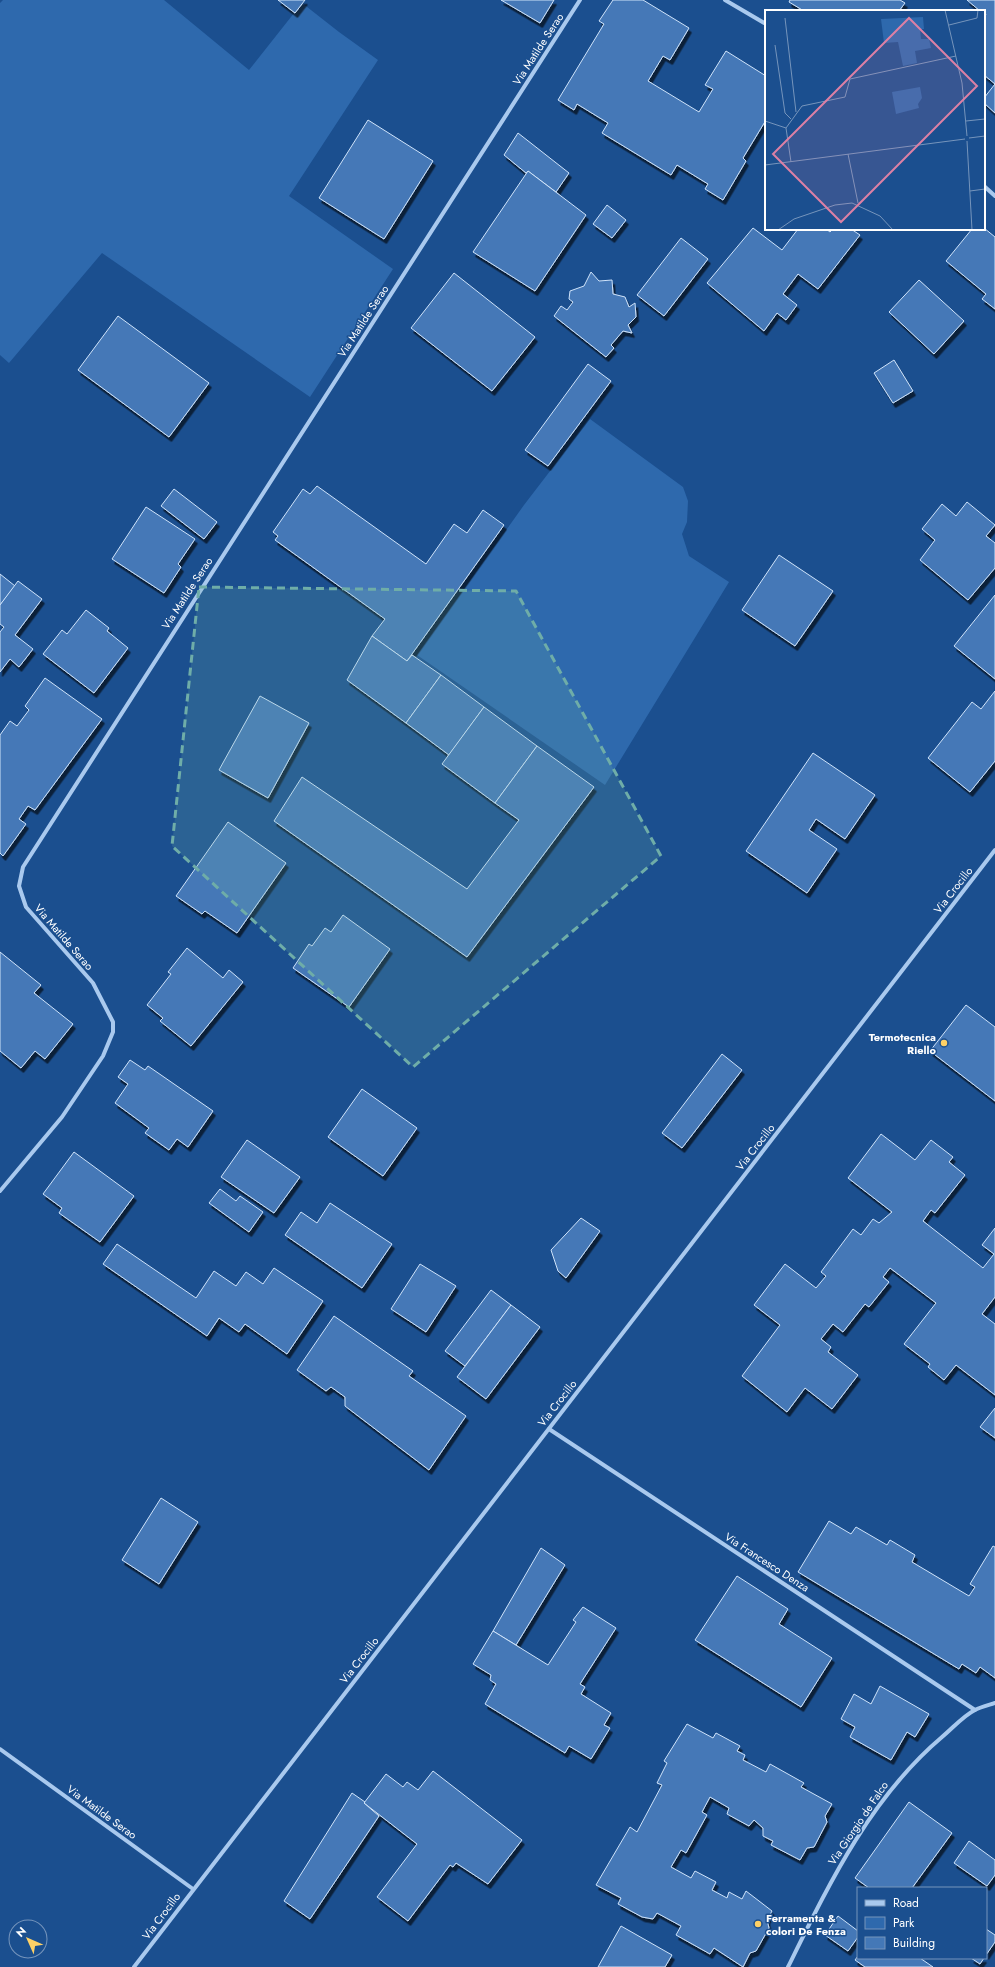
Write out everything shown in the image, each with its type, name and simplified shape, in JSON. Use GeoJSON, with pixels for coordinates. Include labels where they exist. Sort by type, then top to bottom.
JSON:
{"type":"FeatureCollection","features":[{"type":"Feature","properties":{"kind":"street","name":"Via Matilde Serao"},"geometry":{"type":"LineString","coordinates":[[0,1191],[62,1117],[103,1056],[112,1032],[113,1022],[93,983],[26,907],[19,886],[23,867],[580,0]]}},
{"type":"Feature","properties":{"kind":"street"},"geometry":{"type":"LineString","coordinates":[[725,0],[765,23]]}},
{"type":"Feature","properties":{"kind":"street"},"geometry":{"type":"LineString","coordinates":[[985,187],[995,196]]}},
{"type":"Feature","properties":{"kind":"street","name":"Via Crocillo"},"geometry":{"type":"LineString","coordinates":[[134,1967],[995,850]]}},
{"type":"Feature","properties":{"kind":"street","name":"Via Francesco Denza"},"geometry":{"type":"LineString","coordinates":[[549,1429],[974,1710]]}},
{"type":"Feature","properties":{"kind":"street","name":"Via Giorgio de Falco"},"geometry":{"type":"LineString","coordinates":[[788,1967],[826,1890],[853,1842],[892,1787],[929,1748],[974,1710],[995,1703]]}},
{"type":"Feature","properties":{"kind":"street","name":"Via Matilde Serao"},"geometry":{"type":"LineString","coordinates":[[0,1749],[193,1889]]}},
{"type":"Feature","properties":{"kind":"highlighted area"},"geometry":{"type":"Polygon","coordinates":[[[199,587],[516,591],[661,856],[413,1067],[172,846],[199,587]]]}},
{"type":"Feature","properties":{"kind":"green space"},"geometry":{"type":"Polygon","coordinates":[[[3,0],[164,0],[249,70],[302,3],[378,60],[289,196],[393,269],[310,397],[102,253],[9,363],[0,355],[0,3],[3,0]]]}},
{"type":"Feature","properties":{"kind":"green space"},"geometry":{"type":"Polygon","coordinates":[[[590,419],[683,487],[688,501],[687,522],[682,534],[689,556],[729,582],[605,785],[417,655],[524,505],[590,419]]]}},
{"type":"Feature","properties":{"kind":"building"},"geometry":{"type":"Polygon","coordinates":[[[278,0],[305,0],[295,13],[278,0]]]}},
{"type":"Feature","properties":{"kind":"building"},"geometry":{"type":"Polygon","coordinates":[[[501,0],[554,0],[540,23],[501,0]]]}},
{"type":"Feature","properties":{"kind":"building"},"geometry":{"type":"Polygon","coordinates":[[[613,0],[643,0],[689,28],[670,60],[663,56],[648,81],[699,112],[713,89],[705,85],[726,51],[765,75],[765,122],[743,158],[746,161],[723,200],[705,189],[708,184],[677,165],[671,175],[602,133],[608,123],[577,104],[574,110],[558,100],[604,24],[599,21],[613,0]]]}},
{"type":"Feature","properties":{"kind":"building"},"geometry":{"type":"Polygon","coordinates":[[[790,0],[900,0],[905,3],[900,10],[802,10],[789,2],[790,0]]]}},
{"type":"Feature","properties":{"kind":"building"},"geometry":{"type":"Polygon","coordinates":[[[967,0],[995,0],[995,84],[985,76],[986,15],[985,10],[979,10],[967,0]]]}},
{"type":"Feature","properties":{"kind":"building"},"geometry":{"type":"Polygon","coordinates":[[[995,84],[995,113],[985,104],[985,97],[995,84]]]}},
{"type":"Feature","properties":{"kind":"building"},"geometry":{"type":"Polygon","coordinates":[[[368,120],[433,161],[384,239],[319,198],[368,120]]]}},
{"type":"Feature","properties":{"kind":"building"},"geometry":{"type":"Polygon","coordinates":[[[518,133],[569,173],[556,192],[528,171],[526,173],[504,155],[518,133]]]}},
{"type":"Feature","properties":{"kind":"building"},"geometry":{"type":"Polygon","coordinates":[[[528,171],[586,215],[535,291],[473,252],[528,171]]]}},
{"type":"Feature","properties":{"kind":"building"},"geometry":{"type":"Polygon","coordinates":[[[607,205],[626,220],[612,238],[593,224],[607,205]]]}},
{"type":"Feature","properties":{"kind":"building"},"geometry":{"type":"Polygon","coordinates":[[[753,228],[782,250],[797,230],[827,230],[830,232],[832,230],[852,230],[860,235],[818,289],[798,274],[783,294],[797,305],[786,320],[777,313],[764,331],[707,283],[753,228]]]}},
{"type":"Feature","properties":{"kind":"building"},"geometry":{"type":"Polygon","coordinates":[[[985,229],[995,237],[995,309],[982,299],[986,294],[946,261],[971,230],[985,229]]]}},
{"type":"Feature","properties":{"kind":"building"},"geometry":{"type":"Polygon","coordinates":[[[681,238],[708,259],[664,316],[637,295],[681,238]]]}},
{"type":"Feature","properties":{"kind":"building"},"geometry":{"type":"Polygon","coordinates":[[[591,272],[599,281],[612,280],[613,294],[625,297],[629,307],[635,303],[636,317],[628,325],[632,333],[623,331],[611,345],[614,348],[606,357],[554,316],[561,306],[567,310],[573,302],[569,299],[570,291],[584,286],[591,272]]]}},
{"type":"Feature","properties":{"kind":"building"},"geometry":{"type":"Polygon","coordinates":[[[454,273],[535,337],[492,391],[411,328],[454,273]]]}},
{"type":"Feature","properties":{"kind":"building"},"geometry":{"type":"Polygon","coordinates":[[[919,280],[964,321],[934,354],[889,312],[919,280]]]}},
{"type":"Feature","properties":{"kind":"building"},"geometry":{"type":"Polygon","coordinates":[[[118,316],[209,383],[169,437],[78,370],[118,316]]]}},
{"type":"Feature","properties":{"kind":"building"},"geometry":{"type":"Polygon","coordinates":[[[894,360],[913,391],[893,403],[874,373],[894,360]]]}},
{"type":"Feature","properties":{"kind":"building"},"geometry":{"type":"Polygon","coordinates":[[[588,364],[611,381],[548,466],[525,450],[588,364]]]}},
{"type":"Feature","properties":{"kind":"building"},"geometry":{"type":"Polygon","coordinates":[[[317,486],[426,564],[454,524],[467,533],[483,510],[504,525],[407,661],[372,636],[385,619],[275,540],[278,536],[273,532],[303,489],[310,494],[317,486]]]}},
{"type":"Feature","properties":{"kind":"building"},"geometry":{"type":"Polygon","coordinates":[[[174,489],[217,522],[204,539],[161,506],[174,489]]]}},
{"type":"Feature","properties":{"kind":"building"},"geometry":{"type":"Polygon","coordinates":[[[967,502],[995,525],[986,536],[995,543],[995,568],[968,600],[920,560],[935,540],[922,529],[942,504],[956,516],[967,502]]]}},
{"type":"Feature","properties":{"kind":"building"},"geometry":{"type":"Polygon","coordinates":[[[146,507],[195,539],[178,564],[181,567],[164,593],[112,559],[146,507]]]}},
{"type":"Feature","properties":{"kind":"building"},"geometry":{"type":"Polygon","coordinates":[[[779,555],[833,591],[795,646],[742,610],[779,555]]]}},
{"type":"Feature","properties":{"kind":"building"},"geometry":{"type":"Polygon","coordinates":[[[0,574],[15,586],[0,605],[0,574]]]}},
{"type":"Feature","properties":{"kind":"building"},"geometry":{"type":"Polygon","coordinates":[[[18,581],[42,599],[15,635],[33,649],[19,667],[10,659],[0,672],[0,632],[4,627],[0,624],[0,605],[18,581]]]}},
{"type":"Feature","properties":{"kind":"building"},"geometry":{"type":"Polygon","coordinates":[[[995,595],[995,679],[954,646],[995,595]]]}},
{"type":"Feature","properties":{"kind":"building"},"geometry":{"type":"Polygon","coordinates":[[[86,610],[109,628],[107,631],[128,648],[94,693],[43,654],[62,630],[67,634],[86,610]]]}},
{"type":"Feature","properties":{"kind":"building"},"geometry":{"type":"Polygon","coordinates":[[[372,636],[407,661],[412,655],[441,675],[406,723],[347,680],[372,636]]]}},
{"type":"Feature","properties":{"kind":"building"},"geometry":{"type":"Polygon","coordinates":[[[441,675],[484,707],[449,755],[406,723],[441,675]]]}},
{"type":"Feature","properties":{"kind":"building"},"geometry":{"type":"Polygon","coordinates":[[[45,678],[102,719],[35,810],[28,806],[19,819],[26,824],[3,856],[0,853],[0,735],[10,721],[17,726],[29,710],[25,706],[45,678]]]}},
{"type":"Feature","properties":{"kind":"building"},"geometry":{"type":"Polygon","coordinates":[[[995,691],[995,761],[970,792],[928,758],[972,702],[981,709],[995,691]]]}},
{"type":"Feature","properties":{"kind":"building"},"geometry":{"type":"Polygon","coordinates":[[[260,696],[309,723],[268,798],[219,770],[260,696]]]}},
{"type":"Feature","properties":{"kind":"building"},"geometry":{"type":"Polygon","coordinates":[[[484,707],[537,746],[495,803],[442,764],[484,707]]]}},
{"type":"Feature","properties":{"kind":"building"},"geometry":{"type":"Polygon","coordinates":[[[537,746],[594,787],[467,957],[274,821],[302,777],[467,889],[519,820],[495,803],[537,746]]]}},
{"type":"Feature","properties":{"kind":"building"},"geometry":{"type":"Polygon","coordinates":[[[813,753],[875,795],[845,839],[816,819],[809,830],[837,849],[807,893],[746,851],[813,753]]]}},
{"type":"Feature","properties":{"kind":"building"},"geometry":{"type":"Polygon","coordinates":[[[228,822],[286,863],[237,933],[205,911],[202,914],[176,896],[228,822]]]}},
{"type":"Feature","properties":{"kind":"building"},"geometry":{"type":"Polygon","coordinates":[[[343,915],[390,949],[349,1007],[293,968],[309,944],[312,946],[325,928],[331,932],[343,915]]]}},
{"type":"Feature","properties":{"kind":"building"},"geometry":{"type":"Polygon","coordinates":[[[187,948],[223,978],[229,970],[243,982],[191,1046],[160,1021],[163,1018],[147,1005],[171,974],[168,972],[187,948]]]}},
{"type":"Feature","properties":{"kind":"building"},"geometry":{"type":"Polygon","coordinates":[[[0,952],[41,985],[34,993],[73,1024],[45,1059],[35,1051],[21,1068],[0,1051],[0,952]]]}},
{"type":"Feature","properties":{"kind":"building"},"geometry":{"type":"Polygon","coordinates":[[[966,1005],[995,1027],[995,1101],[930,1051],[966,1005]]]}},
{"type":"Feature","properties":{"kind":"building"},"geometry":{"type":"Polygon","coordinates":[[[722,1054],[742,1070],[682,1148],[662,1133],[722,1054]]]}},
{"type":"Feature","properties":{"kind":"building"},"geometry":{"type":"Polygon","coordinates":[[[130,1060],[145,1070],[148,1066],[213,1111],[188,1147],[177,1139],[169,1150],[145,1133],[149,1128],[115,1103],[128,1084],[118,1077],[130,1060]]]}},
{"type":"Feature","properties":{"kind":"building"},"geometry":{"type":"Polygon","coordinates":[[[362,1089],[417,1128],[383,1176],[328,1137],[362,1089]]]}},
{"type":"Feature","properties":{"kind":"building"},"geometry":{"type":"Polygon","coordinates":[[[881,1134],[915,1160],[931,1140],[953,1157],[949,1162],[965,1175],[935,1213],[931,1210],[923,1221],[983,1268],[994,1254],[982,1245],[995,1228],[995,1297],[982,1314],[995,1324],[995,1395],[956,1365],[944,1380],[928,1367],[930,1364],[904,1344],[936,1303],[890,1268],[883,1277],[889,1282],[869,1307],[865,1304],[843,1332],[833,1324],[821,1339],[831,1347],[828,1352],[858,1375],[832,1409],[805,1388],[787,1412],[742,1376],[780,1325],[754,1305],[785,1264],[816,1288],[826,1276],[821,1272],[853,1229],[861,1235],[873,1219],[879,1223],[892,1212],[848,1178],[881,1134]]]}},
{"type":"Feature","properties":{"kind":"building"},"geometry":{"type":"Polygon","coordinates":[[[247,1140],[300,1177],[274,1213],[221,1177],[247,1140]]]}},
{"type":"Feature","properties":{"kind":"building"},"geometry":{"type":"Polygon","coordinates":[[[74,1152],[134,1196],[100,1242],[59,1213],[62,1208],[43,1194],[74,1152]]]}},
{"type":"Feature","properties":{"kind":"building"},"geometry":{"type":"Polygon","coordinates":[[[220,1189],[236,1201],[240,1196],[263,1212],[249,1232],[209,1203],[220,1189]]]}},
{"type":"Feature","properties":{"kind":"building"},"geometry":{"type":"Polygon","coordinates":[[[330,1203],[392,1244],[362,1288],[285,1235],[301,1212],[317,1223],[330,1203]]]}},
{"type":"Feature","properties":{"kind":"building"},"geometry":{"type":"Polygon","coordinates":[[[581,1218],[600,1231],[566,1278],[558,1271],[551,1250],[581,1218]]]}},
{"type":"Feature","properties":{"kind":"building"},"geometry":{"type":"Polygon","coordinates":[[[117,1244],[196,1298],[214,1271],[236,1286],[246,1272],[263,1284],[274,1268],[323,1301],[287,1354],[245,1324],[239,1332],[219,1318],[207,1336],[103,1264],[117,1244]]]}},
{"type":"Feature","properties":{"kind":"building"},"geometry":{"type":"Polygon","coordinates":[[[420,1264],[456,1286],[426,1332],[391,1309],[420,1264]]]}},
{"type":"Feature","properties":{"kind":"building"},"geometry":{"type":"Polygon","coordinates":[[[491,1290],[511,1305],[465,1366],[445,1351],[491,1290]]]}},
{"type":"Feature","properties":{"kind":"building"},"geometry":{"type":"Polygon","coordinates":[[[511,1305],[540,1327],[486,1399],[457,1377],[511,1305]]]}},
{"type":"Feature","properties":{"kind":"building"},"geometry":{"type":"Polygon","coordinates":[[[334,1316],[413,1371],[409,1376],[466,1416],[429,1470],[345,1406],[345,1397],[331,1387],[326,1391],[297,1370],[334,1316]]]}},
{"type":"Feature","properties":{"kind":"building"},"geometry":{"type":"Polygon","coordinates":[[[995,1408],[995,1438],[980,1427],[995,1408]]]}},
{"type":"Feature","properties":{"kind":"building"},"geometry":{"type":"Polygon","coordinates":[[[161,1498],[198,1522],[159,1584],[122,1560],[161,1498]]]}},
{"type":"Feature","properties":{"kind":"building"},"geometry":{"type":"Polygon","coordinates":[[[829,1521],[851,1534],[856,1527],[887,1545],[890,1540],[915,1555],[912,1562],[969,1596],[975,1587],[970,1584],[993,1546],[995,1547],[995,1678],[980,1667],[976,1673],[962,1664],[959,1669],[798,1572],[829,1521]]]}},
{"type":"Feature","properties":{"kind":"building"},"geometry":{"type":"Polygon","coordinates":[[[541,1548],[565,1565],[516,1645],[493,1631],[541,1548]]]}},
{"type":"Feature","properties":{"kind":"building"},"geometry":{"type":"Polygon","coordinates":[[[737,1576],[788,1609],[779,1624],[832,1658],[801,1707],[695,1640],[737,1576]]]}},
{"type":"Feature","properties":{"kind":"building"},"geometry":{"type":"Polygon","coordinates":[[[583,1607],[616,1628],[580,1684],[585,1687],[581,1694],[611,1713],[604,1725],[610,1728],[591,1759],[569,1746],[565,1753],[485,1704],[496,1684],[490,1680],[491,1675],[473,1664],[493,1631],[548,1665],[576,1622],[573,1620],[583,1607]]]}},
{"type":"Feature","properties":{"kind":"building"},"geometry":{"type":"Polygon","coordinates":[[[880,1686],[929,1714],[915,1737],[907,1732],[891,1760],[850,1737],[855,1727],[841,1719],[854,1694],[871,1704],[880,1686]]]}},
{"type":"Feature","properties":{"kind":"building"},"geometry":{"type":"Polygon","coordinates":[[[687,1724],[713,1738],[716,1733],[740,1746],[737,1751],[745,1755],[743,1760],[766,1772],[770,1764],[804,1783],[801,1787],[832,1804],[825,1816],[827,1822],[814,1847],[807,1848],[800,1860],[771,1845],[773,1841],[763,1836],[763,1828],[754,1820],[749,1826],[727,1814],[729,1808],[710,1797],[702,1812],[707,1815],[686,1853],[681,1850],[671,1867],[691,1878],[695,1871],[716,1882],[712,1890],[727,1898],[729,1892],[742,1899],[746,1891],[772,1911],[767,1920],[769,1928],[756,1951],[750,1953],[743,1967],[714,1948],[710,1954],[676,1935],[681,1926],[657,1913],[653,1919],[642,1917],[618,1904],[621,1898],[596,1885],[630,1827],[637,1832],[662,1785],[657,1783],[667,1763],[664,1761],[687,1724]]]}},
{"type":"Feature","properties":{"kind":"building"},"geometry":{"type":"Polygon","coordinates":[[[433,1771],[522,1840],[488,1884],[456,1863],[453,1867],[450,1865],[408,1921],[377,1897],[417,1844],[364,1803],[386,1774],[403,1787],[407,1782],[418,1790],[433,1771]]]}},
{"type":"Feature","properties":{"kind":"building"},"geometry":{"type":"Polygon","coordinates":[[[352,1793],[365,1802],[364,1803],[379,1816],[310,1919],[284,1901],[352,1793]]]}},
{"type":"Feature","properties":{"kind":"building"},"geometry":{"type":"Polygon","coordinates":[[[909,1802],[952,1833],[913,1887],[868,1887],[855,1878],[909,1802]]]}},
{"type":"Feature","properties":{"kind":"building"},"geometry":{"type":"Polygon","coordinates":[[[969,1841],[995,1860],[995,1875],[987,1886],[954,1863],[969,1841]]]}},
{"type":"Feature","properties":{"kind":"building"},"geometry":{"type":"Polygon","coordinates":[[[838,1916],[857,1930],[857,1938],[848,1951],[825,1935],[838,1916]]]}},
{"type":"Feature","properties":{"kind":"building"},"geometry":{"type":"Polygon","coordinates":[[[621,1926],[672,1955],[665,1967],[598,1967],[621,1926]]]}},
{"type":"Feature","properties":{"kind":"building"},"geometry":{"type":"Polygon","coordinates":[[[987,1930],[995,1935],[995,1942],[987,1954],[987,1930]]]}},
{"type":"Feature","properties":{"kind":"building"},"geometry":{"type":"Polygon","coordinates":[[[857,1957],[857,1959],[921,1959],[933,1967],[865,1967],[855,1960],[857,1957]]]}},
{"type":"Feature","properties":{"kind":"building"},"geometry":{"type":"Polygon","coordinates":[[[972,1959],[983,1959],[980,1964],[972,1959]]]}},
{"type":"Feature","properties":{"kind":"place","name":"Termotecnica Riello"},"geometry":{"type":"Point","coordinates":[944,1043]}},
{"type":"Feature","properties":{"kind":"place","name":"Ferramenta & colori De Fenza"},"geometry":{"type":"Point","coordinates":[758,1924]}}]}
